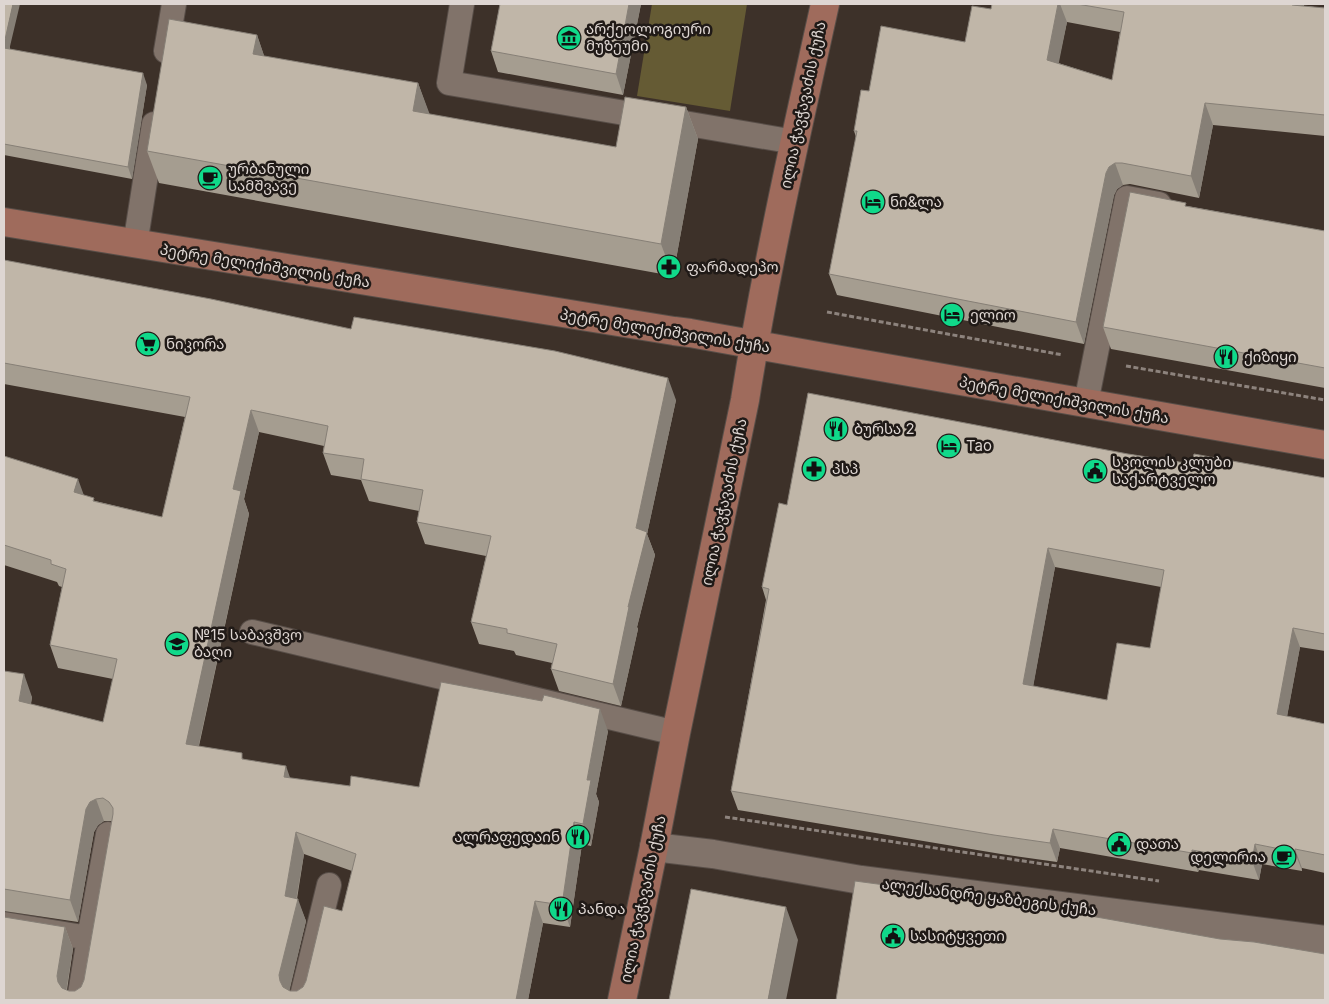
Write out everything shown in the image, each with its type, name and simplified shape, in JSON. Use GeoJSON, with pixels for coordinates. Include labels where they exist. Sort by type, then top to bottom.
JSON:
{"type":"FeatureCollection","features":[{"type":"Feature","properties":{"kind":"street","name":"ილია ჭავჭავაძის ქუჩა"},"geometry":{"type":"LineString","coordinates":[[622,1000],[745,400],[794,142],[825,4]]}},
{"type":"Feature","properties":{"kind":"street","name":"პეტრე მელიქიშვილის ქუჩა"},"geometry":{"type":"LineString","coordinates":[[4,222],[135,245],[690,332],[754,345],[1325,445]]}},
{"type":"Feature","properties":{"kind":"street","name":"ალექსანდრე ყაზბეგის ქუჩა"},"geometry":{"type":"LineString","coordinates":[[654,847],[713,854],[858,892],[1325,940]]}},
{"type":"Feature","properties":{"kind":"lane"},"geometry":{"type":"LineString","coordinates":[[163,71],[174,4]]}},
{"type":"Feature","properties":{"kind":"lane"},"geometry":{"type":"LineString","coordinates":[[462,4],[449,83],[794,142]]}},
{"type":"Feature","properties":{"kind":"lane"},"geometry":{"type":"LineString","coordinates":[[135,245],[158,100]]}},
{"type":"Feature","properties":{"kind":"lane"},"geometry":{"type":"LineString","coordinates":[[1086,404],[1127,198],[1181,208]]}},
{"type":"Feature","properties":{"kind":"lane"},"geometry":{"type":"LineString","coordinates":[[252,632],[676,733]]}},
{"type":"Feature","properties":{"kind":"lane"},"geometry":{"type":"LineString","coordinates":[[80,1000],[108,834]]}},
{"type":"Feature","properties":{"kind":"lane"},"geometry":{"type":"LineString","coordinates":[[301,1000],[329,885]]}},
{"type":"Feature","properties":{"kind":"lane"},"geometry":{"type":"LineString","coordinates":[[4,924],[89,938]]}},
{"type":"Feature","properties":{"kind":"path"},"geometry":{"type":"LineString","coordinates":[[725,817],[1168,882]]}},
{"type":"Feature","properties":{"kind":"shaded area"},"geometry":{"type":"Polygon","coordinates":[[[652,4],[747,4],[730,111],[637,96],[652,4]]]}},
{"type":"Feature","properties":{"kind":"building"},"geometry":{"type":"Polygon","coordinates":[[[4,4],[13,4],[4,44],[4,4]]]}},
{"type":"Feature","properties":{"kind":"building","name":"არქეოლოგიური მუზეუმი"},"geometry":{"type":"Polygon","coordinates":[[[500,4],[629,4],[616,74],[491,51],[500,4]]]}},
{"type":"Feature","properties":{"kind":"building"},"geometry":{"type":"Polygon","coordinates":[[[992,4],[1058,4],[1047,60],[1112,80],[1124,12],[1077,4],[1292,4],[1325,8],[1325,115],[1205,103],[1191,176],[1122,163],[1115,163],[1109,167],[1106,173],[1076,322],[829,274],[857,131],[854,131],[861,90],[869,91],[881,26],[965,42],[972,6],[991,9],[992,4]]]}},
{"type":"Feature","properties":{"kind":"building"},"geometry":{"type":"Polygon","coordinates":[[[169,19],[257,35],[253,54],[418,83],[413,111],[616,147],[625,97],[686,107],[661,244],[147,151],[169,19]]]}},
{"type":"Feature","properties":{"kind":"building"},"geometry":{"type":"Polygon","coordinates":[[[4,48],[143,73],[128,167],[4,144],[4,48]]]}},
{"type":"Feature","properties":{"kind":"building"},"geometry":{"type":"Polygon","coordinates":[[[1130,192],[1186,203],[1185,206],[1325,231],[1325,368],[1103,327],[1130,192]]]}},
{"type":"Feature","properties":{"kind":"building"},"geometry":{"type":"Polygon","coordinates":[[[4,260],[211,299],[351,329],[354,317],[555,351],[668,378],[636,528],[647,532],[628,607],[613,684],[551,669],[557,644],[507,633],[507,629],[471,622],[491,536],[417,522],[423,490],[361,479],[364,459],[323,453],[328,426],[251,410],[233,489],[241,491],[186,744],[242,753],[242,759],[286,766],[284,777],[350,786],[351,776],[419,787],[441,682],[542,701],[544,695],[600,709],[587,780],[591,780],[583,824],[574,822],[562,905],[535,901],[516,1000],[4,1000],[4,917],[65,927],[57,976],[58,982],[62,988],[69,991],[75,991],[81,987],[84,980],[113,808],[103,798],[90,802],[86,809],[70,900],[4,889],[4,671],[24,674],[19,701],[103,722],[117,659],[50,645],[66,569],[51,564],[51,560],[4,545],[4,456],[78,479],[74,492],[94,498],[93,501],[162,517],[190,397],[4,363],[4,260]],[[296,832],[285,896],[298,899],[279,975],[283,987],[290,991],[297,991],[303,987],[306,981],[324,906],[342,911],[356,854],[296,832]]]}},
{"type":"Feature","properties":{"kind":"building"},"geometry":{"type":"Polygon","coordinates":[[[808,393],[1128,454],[1192,464],[1194,454],[1325,478],[1325,634],[1293,628],[1277,714],[1325,724],[1325,855],[1295,849],[1295,852],[1255,844],[1252,861],[1192,850],[1192,853],[1053,829],[1050,843],[731,791],[769,589],[762,587],[779,503],[787,505],[808,393]],[[1048,548],[1023,684],[1107,700],[1117,643],[1150,648],[1164,570],[1048,548]]]}},
{"type":"Feature","properties":{"kind":"building"},"geometry":{"type":"Polygon","coordinates":[[[855,881],[1012,902],[1220,939],[1254,942],[1325,954],[1325,1000],[836,1000],[855,881]]]}},
{"type":"Feature","properties":{"kind":"building"},"geometry":{"type":"Polygon","coordinates":[[[691,889],[786,907],[768,1000],[669,1000],[691,889]]]}},
{"type":"Feature","properties":{"kind":"place","name":"არქეოლოგიური მუზეუმი"},"geometry":{"type":"Point","coordinates":[569,38]}},
{"type":"Feature","properties":{"kind":"place","name":"ურბანული სამშვავე"},"geometry":{"type":"Point","coordinates":[210,178]}},
{"type":"Feature","properties":{"kind":"place","name":"ნი&ლა"},"geometry":{"type":"Point","coordinates":[873,202]}},
{"type":"Feature","properties":{"kind":"place","name":"ფარმადეპო"},"geometry":{"type":"Point","coordinates":[669,267]}},
{"type":"Feature","properties":{"kind":"place","name":"ელიო"},"geometry":{"type":"Point","coordinates":[952,315]}},
{"type":"Feature","properties":{"kind":"place","name":"ნიკორა"},"geometry":{"type":"Point","coordinates":[148,344]}},
{"type":"Feature","properties":{"kind":"place","name":"ქიზიყი"},"geometry":{"type":"Point","coordinates":[1226,357]}},
{"type":"Feature","properties":{"kind":"place","name":"ბურსა 2"},"geometry":{"type":"Point","coordinates":[836,429]}},
{"type":"Feature","properties":{"kind":"place","name":"Tao"},"geometry":{"type":"Point","coordinates":[949,446]}},
{"type":"Feature","properties":{"kind":"place","name":"პსპ"},"geometry":{"type":"Point","coordinates":[814,469]}},
{"type":"Feature","properties":{"kind":"place","name":"სკოლის კლუბი საქარტველო"},"geometry":{"type":"Point","coordinates":[1095,471]}},
{"type":"Feature","properties":{"kind":"place","name":"№15 საბავშვო ბაღი"},"geometry":{"type":"Point","coordinates":[177,644]}},
{"type":"Feature","properties":{"kind":"place","name":"ალრაფედაინ"},"geometry":{"type":"Point","coordinates":[578,837]}},
{"type":"Feature","properties":{"kind":"place","name":"დათა"},"geometry":{"type":"Point","coordinates":[1119,844]}},
{"type":"Feature","properties":{"kind":"place","name":"დელირია"},"geometry":{"type":"Point","coordinates":[1284,857]}},
{"type":"Feature","properties":{"kind":"place","name":"პანდა"},"geometry":{"type":"Point","coordinates":[561,909]}},
{"type":"Feature","properties":{"kind":"place","name":"სასიტყვეთი"},"geometry":{"type":"Point","coordinates":[893,936]}}]}
